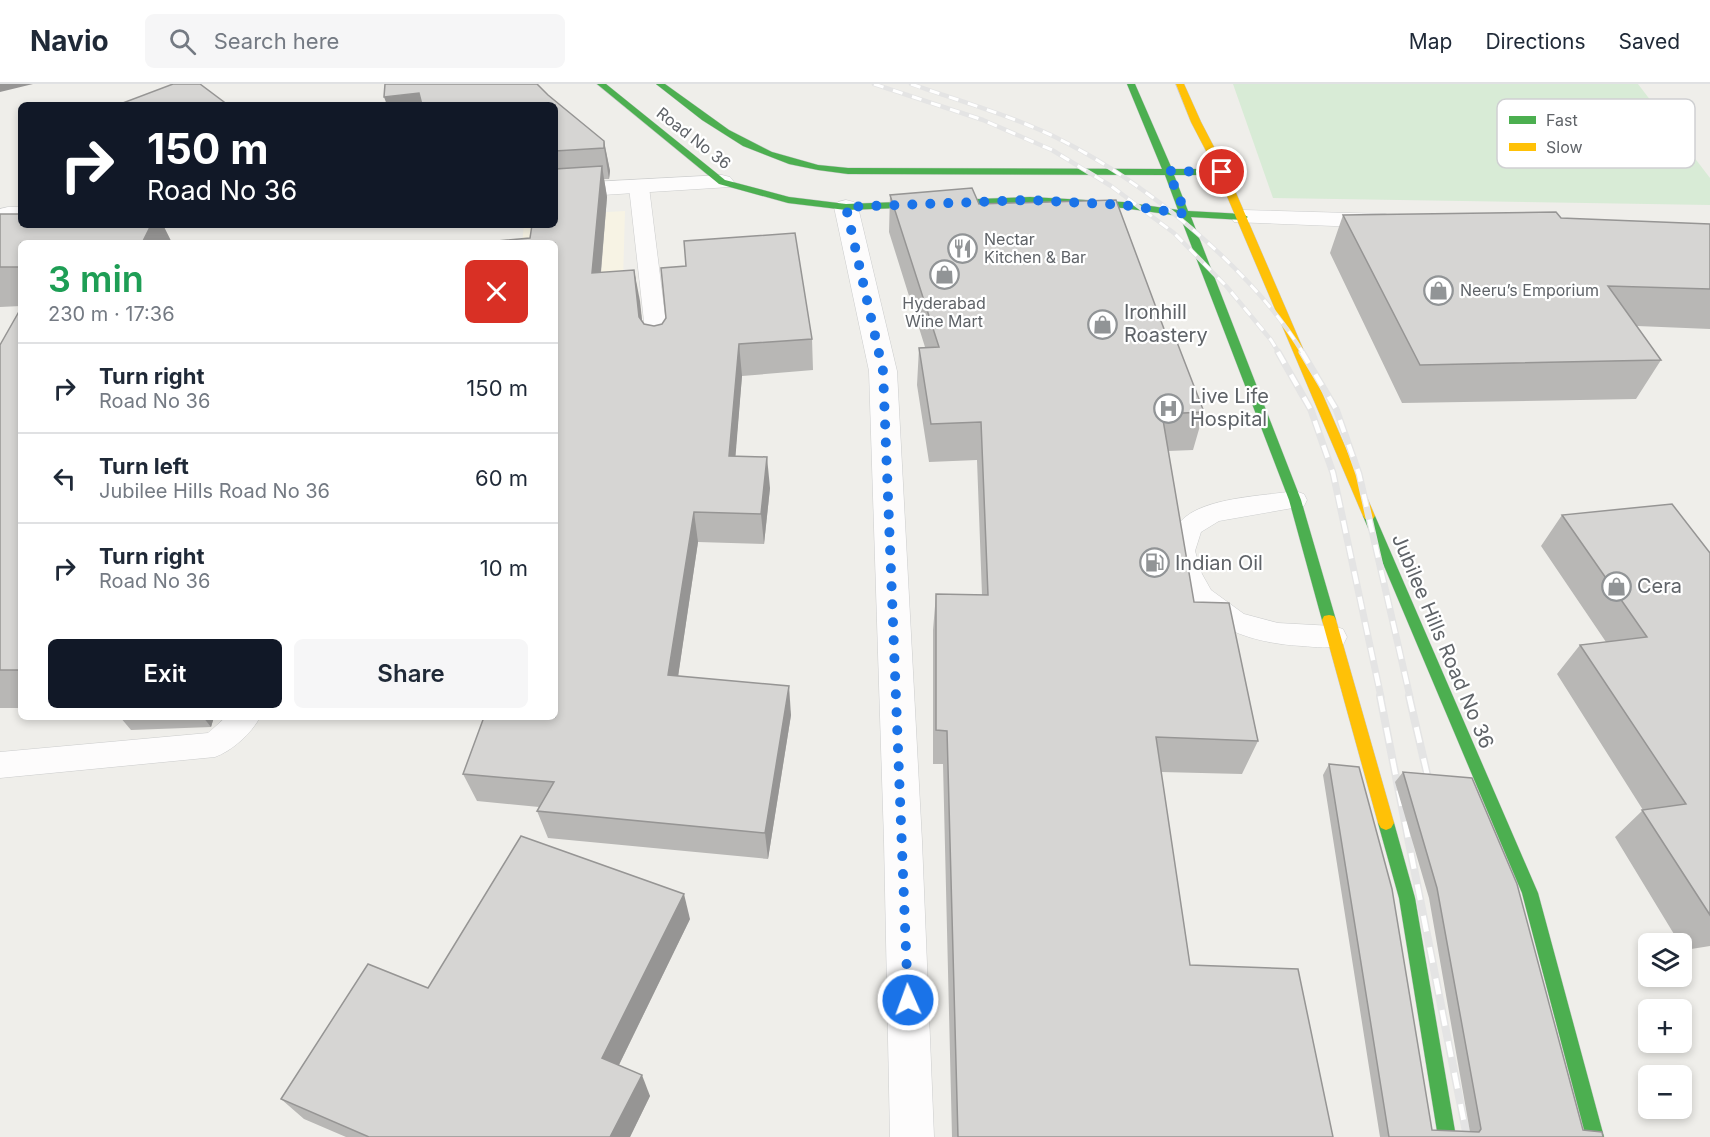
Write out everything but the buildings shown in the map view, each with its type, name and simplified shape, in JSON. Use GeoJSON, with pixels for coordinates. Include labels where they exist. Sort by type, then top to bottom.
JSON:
{"type":"FeatureCollection","features":[{"type":"Feature","properties":{"kind":"main road","name":"Road No 36"},"geometry":{"type":"LineString","coordinates":[[601,84],[722,182],[788,200],[846,207],[1030,200],[1123,205],[1186,214],[1243,217]]}},
{"type":"Feature","properties":{"kind":"main road","name":"Road No 36"},"geometry":{"type":"LineString","coordinates":[[660,84],[715,128],[764,154],[804,167],[858,171],[1222,172]]}},
{"type":"Feature","properties":{"kind":"main road"},"geometry":{"type":"LineString","coordinates":[[1131,84],[1186,214],[1295,500],[1407,898],[1447,1137]]}},
{"type":"Feature","properties":{"kind":"main road","name":"Jubilee Hills Road No 36"},"geometry":{"type":"LineString","coordinates":[[1180,84],[1196,122],[1243,217],[1258,258],[1530,892],[1594,1137]]}},
{"type":"Feature","properties":{"kind":"street"},"geometry":{"type":"LineString","coordinates":[[558,191],[722,182]]}},
{"type":"Feature","properties":{"kind":"street"},"geometry":{"type":"LineString","coordinates":[[846,207],[883,371],[903,841],[912,1137]]}},
{"type":"Feature","properties":{"kind":"street"},"geometry":{"type":"LineString","coordinates":[[1243,217],[1411,222]]}},
{"type":"Feature","properties":{"kind":"lane"},"geometry":{"type":"LineString","coordinates":[[639,187],[657,348]]}},
{"type":"Feature","properties":{"kind":"lane"},"geometry":{"type":"LineString","coordinates":[[1295,500],[1213,513],[1190,527],[1182,551],[1189,576],[1202,597],[1235,622],[1278,634],[1334,637]]}},
{"type":"Feature","properties":{"kind":"lane"},"geometry":{"type":"LineString","coordinates":[[0,765],[215,745],[243,720]]}},
{"type":"Feature","properties":{"kind":"shaded area"},"geometry":{"type":"Polygon","coordinates":[[[625,211],[623,281],[558,285],[558,240],[522,240],[524,228],[558,228],[558,215],[625,211]]]}},
{"type":"Feature","properties":{"kind":"green space"},"geometry":{"type":"Polygon","coordinates":[[[1233,84],[1638,84],[1649,99],[1497,99],[1497,168],[1695,168],[1695,158],[1710,178],[1710,205],[1273,198],[1233,84]]]}},
{"type":"Feature","properties":{"kind":"railway"},"geometry":{"type":"LineString","coordinates":[[874,84],[983,120],[1052,150],[1111,186],[1174,233],[1227,287],[1279,353]]}},
{"type":"Feature","properties":{"kind":"railway"},"geometry":{"type":"LineString","coordinates":[[911,84],[1009,117],[1047,133],[1098,160],[1131,182],[1197,233],[1228,262],[1282,322],[1303,353]]}},
{"type":"Feature","properties":{"kind":"railway"},"geometry":{"type":"LineString","coordinates":[[1278,352],[1311,410],[1333,473],[1381,697]]}},
{"type":"Feature","properties":{"kind":"railway"},"geometry":{"type":"LineString","coordinates":[[1302,352],[1336,409],[1359,474],[1410,697]]}},
{"type":"Feature","properties":{"kind":"railway"},"geometry":{"type":"LineString","coordinates":[[1380,696],[1467,1137]]}},
{"type":"Feature","properties":{"kind":"railway"},"geometry":{"type":"LineString","coordinates":[[1409,696],[1431,791]]}},
{"type":"Feature","properties":{"kind":"traffic: fast"},"geometry":{"type":"LineString","coordinates":[[601,84],[722,182],[788,200],[846,207],[1030,200],[1123,205],[1186,214],[1243,217]]}},
{"type":"Feature","properties":{"kind":"traffic: fast"},"geometry":{"type":"LineString","coordinates":[[660,84],[705,118],[746,144],[768,154],[818,168],[848,171],[1219,172]]}},
{"type":"Feature","properties":{"kind":"traffic: fast"},"geometry":{"type":"LineString","coordinates":[[1131,84],[1168,171]]}},
{"type":"Feature","properties":{"kind":"traffic: fast"},"geometry":{"type":"LineString","coordinates":[[1168,171],[1295,500],[1329,620]]}},
{"type":"Feature","properties":{"kind":"traffic: fast"},"geometry":{"type":"LineString","coordinates":[[1369,516],[1530,893],[1595,1137]]}},
{"type":"Feature","properties":{"kind":"traffic: fast"},"geometry":{"type":"LineString","coordinates":[[1386,823],[1407,898],[1447,1137]]}},
{"type":"Feature","properties":{"kind":"traffic: slow"},"geometry":{"type":"LineString","coordinates":[[1180,84],[1196,122],[1222,172]]}},
{"type":"Feature","properties":{"kind":"traffic: slow"},"geometry":{"type":"LineString","coordinates":[[1219,172],[1222,172],[1369,516]]}},
{"type":"Feature","properties":{"kind":"traffic: slow"},"geometry":{"type":"LineString","coordinates":[[1329,620],[1386,823]]}},
{"type":"Feature","properties":{"kind":"place","name":"Nectar Kitchen & Bar"},"geometry":{"type":"Point","coordinates":[963,248]}},
{"type":"Feature","properties":{"kind":"place","name":"Hyderabad Wine Mart"},"geometry":{"type":"Point","coordinates":[944,275]}},
{"type":"Feature","properties":{"kind":"place","name":"Neeru’s Emporium"},"geometry":{"type":"Point","coordinates":[1439,290]}},
{"type":"Feature","properties":{"kind":"place","name":"Ironhill Roastery"},"geometry":{"type":"Point","coordinates":[1103,324]}},
{"type":"Feature","properties":{"kind":"place","name":"Live Life Hospital"},"geometry":{"type":"Point","coordinates":[1169,408]}},
{"type":"Feature","properties":{"kind":"place","name":"Indian Oil"},"geometry":{"type":"Point","coordinates":[1154,563]}},
{"type":"Feature","properties":{"kind":"place","name":"Cera"},"geometry":{"type":"Point","coordinates":[1616,586]}},
{"type":"Feature","properties":{"kind":"route"},"geometry":{"type":"LineString","coordinates":[[908,1000],[883,371],[846,207],[1030,200],[1123,205],[1186,214],[1168,171],[1222,172]]}}]}
